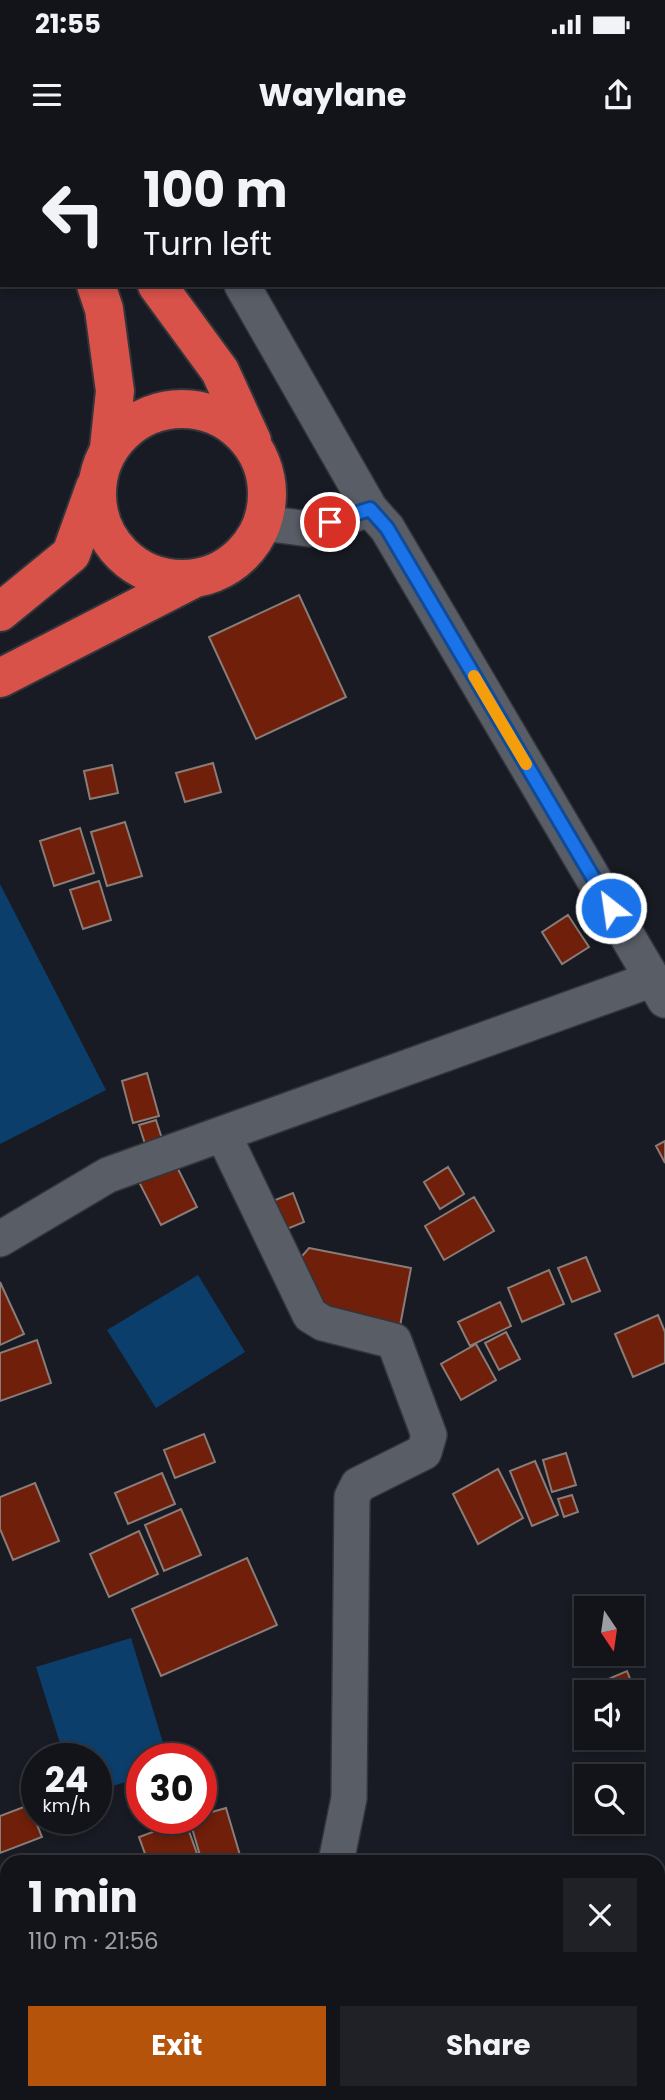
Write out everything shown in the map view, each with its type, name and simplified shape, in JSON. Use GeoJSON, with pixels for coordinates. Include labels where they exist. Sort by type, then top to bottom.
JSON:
{"type":"FeatureCollection","features":[{"type":"Feature","properties":{"kind":"highway"},"geometry":{"type":"LineString","coordinates":[[97,287],[104,309],[115,391],[110,447]]}},
{"type":"Feature","properties":{"kind":"highway"},"geometry":{"type":"LineString","coordinates":[[0,678],[192,579],[215,573],[235,561],[252,544],[263,523],[267,482],[261,461],[220,371],[158,287]]}},
{"type":"Feature","properties":{"kind":"highway"},"geometry":{"type":"LineString","coordinates":[[0,612],[71,554],[101,464],[110,447],[127,428],[150,414],[176,408],[203,411],[228,421],[248,439],[261,461]]}},
{"type":"Feature","properties":{"kind":"highway"},"geometry":{"type":"LineString","coordinates":[[96,483],[97,509],[105,534],[120,554],[141,570],[166,578],[192,579]]}},
{"type":"Feature","properties":{"kind":"street"},"geometry":{"type":"LineString","coordinates":[[0,1239],[108,1175],[659,989],[387,528],[370,509],[243,287]]}},
{"type":"Feature","properties":{"kind":"street"},"geometry":{"type":"LineString","coordinates":[[263,523],[309,529],[370,509]]}},
{"type":"Feature","properties":{"kind":"street"},"geometry":{"type":"LineString","coordinates":[[223,1134],[310,1315],[323,1324],[394,1341],[429,1435],[424,1452],[358,1485],[352,1497],[349,1798],[337,1855]]}},
{"type":"Feature","properties":{"kind":"water"},"geometry":{"type":"Polygon","coordinates":[[[0,884],[106,1090],[0,1144],[0,884]]]}},
{"type":"Feature","properties":{"kind":"water"},"geometry":{"type":"Polygon","coordinates":[[[198,1275],[245,1352],[156,1408],[107,1330],[198,1275]]]}},
{"type":"Feature","properties":{"kind":"water"},"geometry":{"type":"Polygon","coordinates":[[[131,1638],[163,1743],[126,1743],[126,1782],[112,1786],[112,1743],[60,1743],[36,1667],[131,1638]]]}},
{"type":"Feature","properties":{"kind":"building"},"geometry":{"type":"Polygon","coordinates":[[[299,595],[346,697],[256,739],[209,637],[299,595]]]}},
{"type":"Feature","properties":{"kind":"building"},"geometry":{"type":"Polygon","coordinates":[[[213,763],[221,792],[185,802],[176,773],[213,763]]]}},
{"type":"Feature","properties":{"kind":"building"},"geometry":{"type":"Polygon","coordinates":[[[112,765],[118,793],[90,799],[84,771],[112,765]]]}},
{"type":"Feature","properties":{"kind":"building"},"geometry":{"type":"Polygon","coordinates":[[[125,822],[142,876],[107,886],[91,832],[125,822]]]}},
{"type":"Feature","properties":{"kind":"building"},"geometry":{"type":"Polygon","coordinates":[[[80,828],[94,873],[54,886],[40,841],[80,828]]]}},
{"type":"Feature","properties":{"kind":"building"},"geometry":{"type":"Polygon","coordinates":[[[99,881],[111,920],[83,929],[70,890],[99,881]]]}},
{"type":"Feature","properties":{"kind":"building"},"geometry":{"type":"Polygon","coordinates":[[[568,915],[589,947],[562,964],[542,932],[568,915]]]}},
{"type":"Feature","properties":{"kind":"building"},"geometry":{"type":"Polygon","coordinates":[[[147,1073],[159,1116],[133,1123],[122,1081],[147,1073]]]}},
{"type":"Feature","properties":{"kind":"building"},"geometry":{"type":"Polygon","coordinates":[[[156,1120],[164,1145],[147,1150],[139,1125],[156,1120]]]}},
{"type":"Feature","properties":{"kind":"building"},"geometry":{"type":"Polygon","coordinates":[[[665,1141],[665,1163],[656,1146],[665,1141]]]}},
{"type":"Feature","properties":{"kind":"building"},"geometry":{"type":"Polygon","coordinates":[[[173,1159],[197,1207],[161,1225],[137,1178],[173,1159]]]}},
{"type":"Feature","properties":{"kind":"building"},"geometry":{"type":"Polygon","coordinates":[[[448,1167],[464,1194],[440,1209],[424,1182],[448,1167]]]}},
{"type":"Feature","properties":{"kind":"building"},"geometry":{"type":"Polygon","coordinates":[[[293,1193],[304,1222],[282,1231],[270,1202],[293,1193]]]}},
{"type":"Feature","properties":{"kind":"building"},"geometry":{"type":"Polygon","coordinates":[[[474,1197],[494,1231],[444,1260],[425,1226],[474,1197]]]}},
{"type":"Feature","properties":{"kind":"building"},"geometry":{"type":"Polygon","coordinates":[[[309,1248],[411,1268],[400,1326],[321,1312],[296,1263],[309,1248]]]}},
{"type":"Feature","properties":{"kind":"building"},"geometry":{"type":"Polygon","coordinates":[[[586,1257],[600,1291],[572,1302],[558,1268],[586,1257]]]}},
{"type":"Feature","properties":{"kind":"building"},"geometry":{"type":"Polygon","coordinates":[[[549,1270],[564,1304],[522,1322],[508,1288],[549,1270]]]}},
{"type":"Feature","properties":{"kind":"building"},"geometry":{"type":"Polygon","coordinates":[[[0,1282],[24,1334],[0,1345],[0,1282]]]}},
{"type":"Feature","properties":{"kind":"building"},"geometry":{"type":"Polygon","coordinates":[[[500,1302],[511,1326],[470,1346],[458,1322],[500,1302]]]}},
{"type":"Feature","properties":{"kind":"building"},"geometry":{"type":"Polygon","coordinates":[[[658,1315],[665,1332],[665,1363],[633,1377],[615,1334],[658,1315]]]}},
{"type":"Feature","properties":{"kind":"building"},"geometry":{"type":"Polygon","coordinates":[[[506,1332],[520,1359],[499,1370],[485,1343],[506,1332]]]}},
{"type":"Feature","properties":{"kind":"building"},"geometry":{"type":"Polygon","coordinates":[[[37,1340],[51,1383],[0,1401],[0,1353],[37,1340]]]}},
{"type":"Feature","properties":{"kind":"building"},"geometry":{"type":"Polygon","coordinates":[[[476,1344],[496,1380],[461,1400],[441,1364],[476,1344]]]}},
{"type":"Feature","properties":{"kind":"building"},"geometry":{"type":"Polygon","coordinates":[[[204,1434],[215,1462],[175,1478],[164,1450],[204,1434]]]}},
{"type":"Feature","properties":{"kind":"building"},"geometry":{"type":"Polygon","coordinates":[[[566,1453],[576,1485],[552,1492],[543,1460],[566,1453]]]}},
{"type":"Feature","properties":{"kind":"building"},"geometry":{"type":"Polygon","coordinates":[[[535,1461],[558,1515],[532,1526],[510,1471],[535,1461]]]}},
{"type":"Feature","properties":{"kind":"building"},"geometry":{"type":"Polygon","coordinates":[[[498,1469],[523,1518],[478,1544],[453,1494],[498,1469]]]}},
{"type":"Feature","properties":{"kind":"building"},"geometry":{"type":"Polygon","coordinates":[[[162,1473],[175,1504],[128,1524],[115,1493],[162,1473]]]}},
{"type":"Feature","properties":{"kind":"building"},"geometry":{"type":"Polygon","coordinates":[[[35,1483],[59,1541],[13,1560],[0,1529],[0,1497],[35,1483]]]}},
{"type":"Feature","properties":{"kind":"building"},"geometry":{"type":"Polygon","coordinates":[[[572,1495],[578,1512],[564,1517],[558,1499],[572,1495]]]}},
{"type":"Feature","properties":{"kind":"building"},"geometry":{"type":"Polygon","coordinates":[[[181,1509],[201,1555],[164,1571],[145,1525],[181,1509]]]}},
{"type":"Feature","properties":{"kind":"building"},"geometry":{"type":"Polygon","coordinates":[[[139,1531],[158,1574],[109,1597],[90,1554],[139,1531]]]}},
{"type":"Feature","properties":{"kind":"building"},"geometry":{"type":"Polygon","coordinates":[[[247,1558],[277,1625],[161,1676],[132,1609],[247,1558]]]}},
{"type":"Feature","properties":{"kind":"building"},"geometry":{"type":"Polygon","coordinates":[[[627,1671],[631,1680],[606,1680],[627,1671]]]}},
{"type":"Feature","properties":{"kind":"building"},"geometry":{"type":"Polygon","coordinates":[[[21,1808],[21,1834],[41,1834],[42,1837],[0,1853],[0,1816],[21,1808]]]}},
{"type":"Feature","properties":{"kind":"building"},"geometry":{"type":"Polygon","coordinates":[[[226,1808],[240,1855],[200,1855],[194,1834],[217,1834],[217,1811],[226,1808]]]}},
{"type":"Feature","properties":{"kind":"building"},"geometry":{"type":"Polygon","coordinates":[[[147,1834],[190,1834],[198,1855],[145,1855],[139,1837],[147,1834]]]}},
{"type":"Feature","properties":{"kind":"slow traffic"},"geometry":{"type":"LineString","coordinates":[[474,676],[526,764]]}},
{"type":"Feature","properties":{"kind":"route"},"geometry":{"type":"LineString","coordinates":[[330,522],[370,509],[387,528],[611,908]]}}]}
